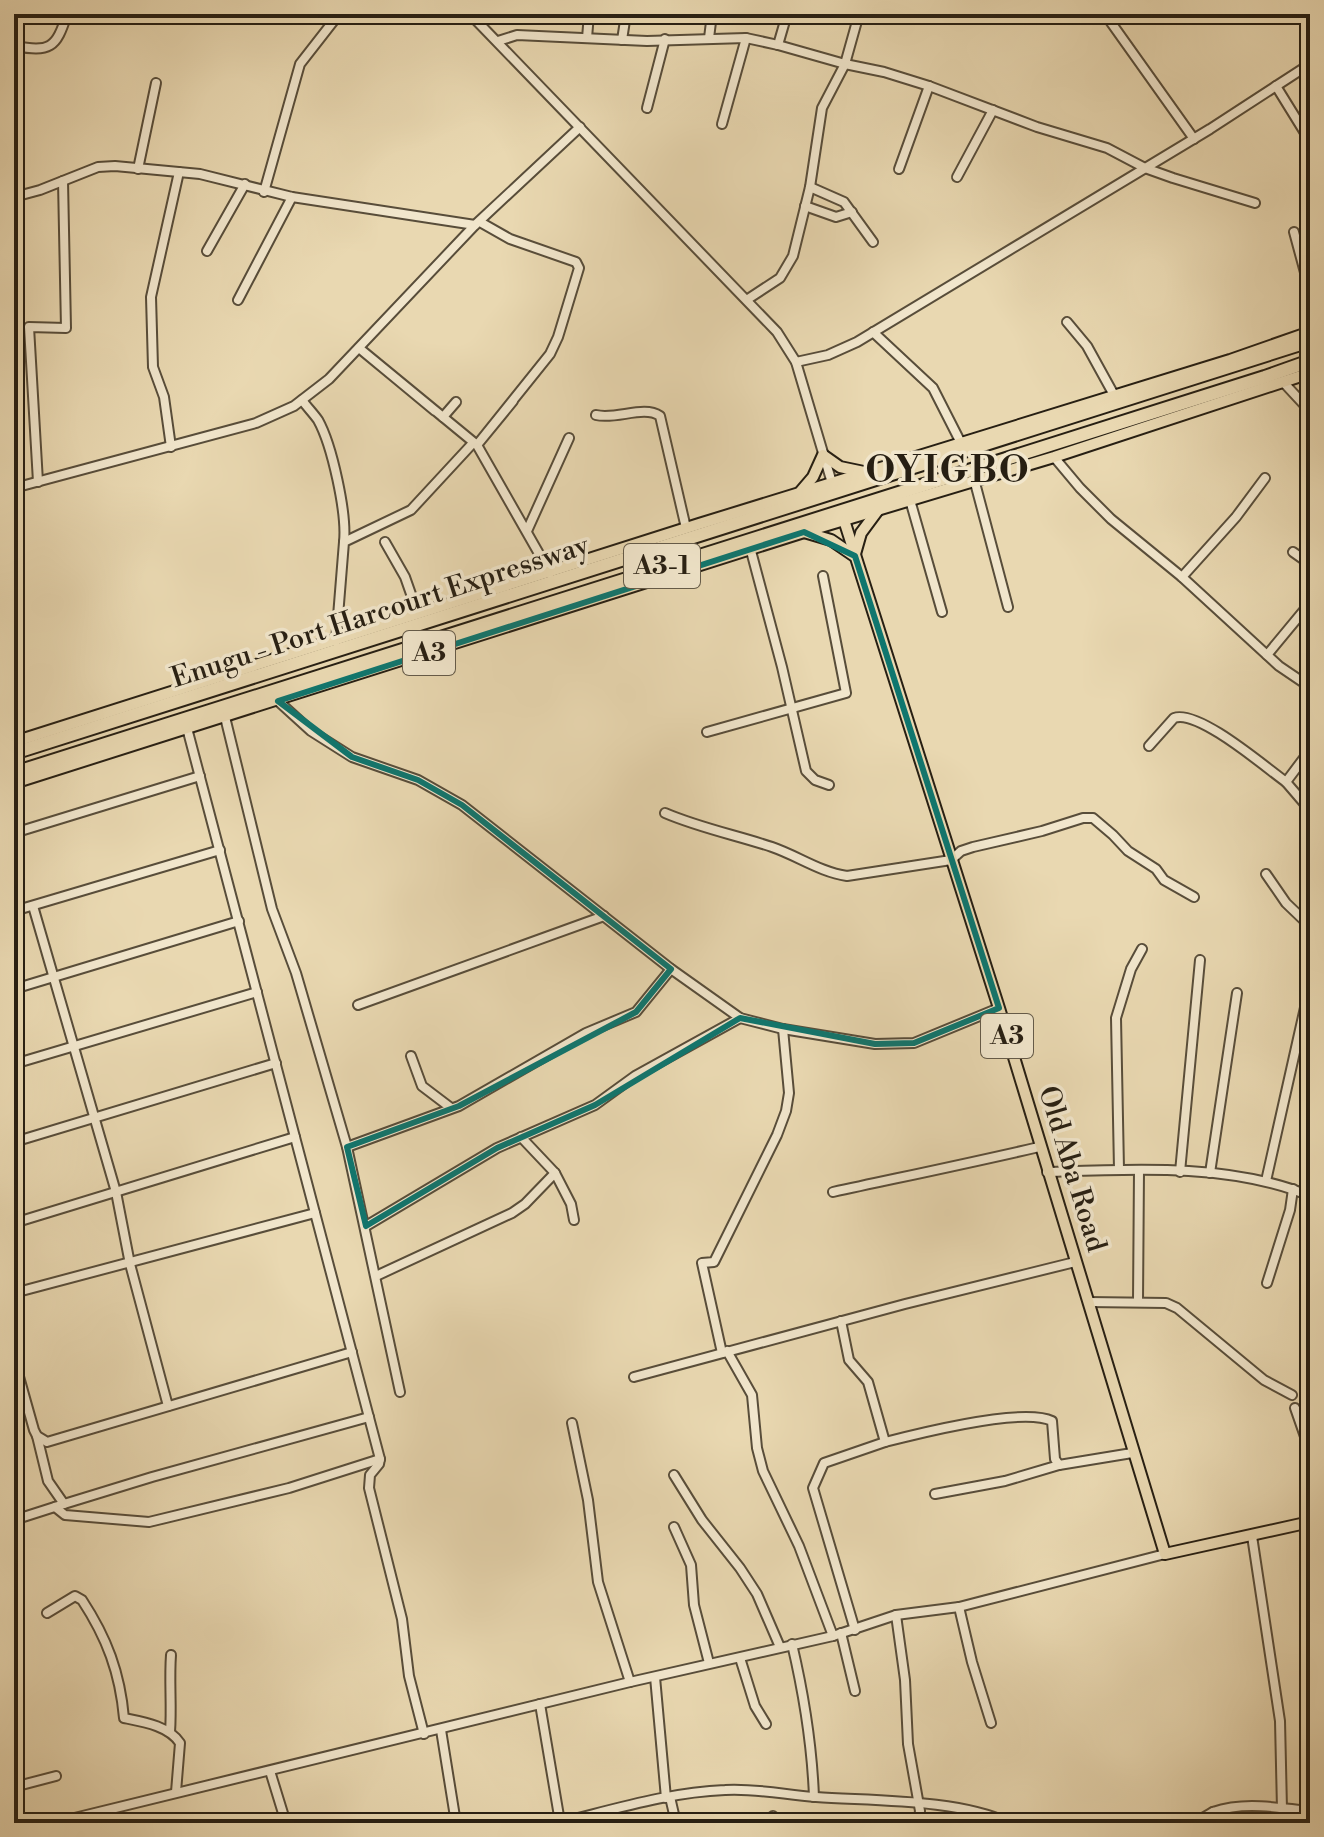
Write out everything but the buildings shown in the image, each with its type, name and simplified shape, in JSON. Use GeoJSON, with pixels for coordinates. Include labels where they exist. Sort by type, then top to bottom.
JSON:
{"type":"FeatureCollection","features":[{"type":"Feature","properties":{"kind":"highway","name":"Enugu - Port Harcourt Expressway"},"geometry":{"type":"LineString","coordinates":[[14,753],[1310,341]]}},
{"type":"Feature","properties":{"kind":"highway","name":"Enugu - Port Harcourt Expressway"},"geometry":{"type":"LineString","coordinates":[[14,773],[1196,405],[1310,361]]}},
{"type":"Feature","properties":{"kind":"main road","name":"Enugu - Port Harcourt Expressway"},"geometry":{"type":"LineString","coordinates":[[14,742],[686,528],[1230,360],[1310,332]]}},
{"type":"Feature","properties":{"kind":"main road","name":"Enugu - Port Harcourt Expressway"},"geometry":{"type":"LineString","coordinates":[[14,783],[804,532],[1054,457],[1196,405],[1284,383],[1310,373]]}},
{"type":"Feature","properties":{"kind":"main road"},"geometry":{"type":"LineString","coordinates":[[800,493],[813,477],[823,455],[840,467],[866,472]]}},
{"type":"Feature","properties":{"kind":"main road"},"geometry":{"type":"LineString","coordinates":[[804,532],[841,544],[855,556],[861,533],[878,510]]}},
{"type":"Feature","properties":{"kind":"main road","name":"Old Aba Road"},"geometry":{"type":"LineString","coordinates":[[844,520],[999,1008],[1165,1554]]}},
{"type":"Feature","properties":{"kind":"main road"},"geometry":{"type":"LineString","coordinates":[[1165,1554],[1310,1522]]}},
{"type":"Feature","properties":{"kind":"street"},"geometry":{"type":"LineString","coordinates":[[14,46],[45,49],[51,46],[59,39],[67,14]]}},
{"type":"Feature","properties":{"kind":"street"},"geometry":{"type":"LineString","coordinates":[[323,14],[332,21]]}},
{"type":"Feature","properties":{"kind":"street"},"geometry":{"type":"LineString","coordinates":[[264,192],[300,64],[339,14]]}},
{"type":"Feature","properties":{"kind":"street"},"geometry":{"type":"LineString","coordinates":[[470,14],[777,332],[796,362],[832,483]]}},
{"type":"Feature","properties":{"kind":"street"},"geometry":{"type":"LineString","coordinates":[[587,38],[589,14]]}},
{"type":"Feature","properties":{"kind":"street"},"geometry":{"type":"LineString","coordinates":[[622,40],[626,14]]}},
{"type":"Feature","properties":{"kind":"street"},"geometry":{"type":"LineString","coordinates":[[709,38],[712,14]]}},
{"type":"Feature","properties":{"kind":"street"},"geometry":{"type":"LineString","coordinates":[[778,45],[787,14]]}},
{"type":"Feature","properties":{"kind":"street"},"geometry":{"type":"LineString","coordinates":[[748,299],[780,278],[787,269],[810,187],[822,108],[845,64],[859,14]]}},
{"type":"Feature","properties":{"kind":"street"},"geometry":{"type":"LineString","coordinates":[[1105,14],[1194,139]]}},
{"type":"Feature","properties":{"kind":"street"},"geometry":{"type":"LineString","coordinates":[[498,41],[517,35],[622,40],[746,38],[929,86],[1107,148],[1145,168],[1255,203]]}},
{"type":"Feature","properties":{"kind":"street"},"geometry":{"type":"LineString","coordinates":[[722,124],[746,38]]}},
{"type":"Feature","properties":{"kind":"street"},"geometry":{"type":"LineString","coordinates":[[647,108],[665,39]]}},
{"type":"Feature","properties":{"kind":"street"},"geometry":{"type":"LineString","coordinates":[[796,362],[828,355],[873,332],[1194,139],[1310,64]]}},
{"type":"Feature","properties":{"kind":"street"},"geometry":{"type":"LineString","coordinates":[[138,169],[156,83]]}},
{"type":"Feature","properties":{"kind":"street"},"geometry":{"type":"LineString","coordinates":[[899,169],[929,86]]}},
{"type":"Feature","properties":{"kind":"street"},"geometry":{"type":"LineString","coordinates":[[1276,86],[1310,141]]}},
{"type":"Feature","properties":{"kind":"street"},"geometry":{"type":"LineString","coordinates":[[957,177],[993,110]]}},
{"type":"Feature","properties":{"kind":"street"},"geometry":{"type":"LineString","coordinates":[[14,488],[256,423],[302,400],[329,379],[478,223],[580,127]]}},
{"type":"Feature","properties":{"kind":"street"},"geometry":{"type":"LineString","coordinates":[[14,197],[98,167],[179,172],[221,177],[264,192],[292,197],[478,223],[510,239],[576,262],[579,268],[558,337],[550,354],[513,401],[411,510],[344,542]]}},
{"type":"Feature","properties":{"kind":"street"},"geometry":{"type":"LineString","coordinates":[[171,447],[164,397],[153,367],[151,297],[179,172]]}},
{"type":"Feature","properties":{"kind":"street"},"geometry":{"type":"LineString","coordinates":[[38,482],[29,327],[66,328],[63,181]]}},
{"type":"Feature","properties":{"kind":"street"},"geometry":{"type":"LineString","coordinates":[[207,251],[245,184]]}},
{"type":"Feature","properties":{"kind":"street"},"geometry":{"type":"LineString","coordinates":[[810,187],[839,198],[873,242]]}},
{"type":"Feature","properties":{"kind":"street"},"geometry":{"type":"LineString","coordinates":[[238,300],[292,197]]}},
{"type":"Feature","properties":{"kind":"street"},"geometry":{"type":"LineString","coordinates":[[805,206],[836,217],[852,212]]}},
{"type":"Feature","properties":{"kind":"street"},"geometry":{"type":"LineString","coordinates":[[1294,232],[1310,291]]}},
{"type":"Feature","properties":{"kind":"street"},"geometry":{"type":"LineString","coordinates":[[1067,322],[1087,346],[1114,395]]}},
{"type":"Feature","properties":{"kind":"street"},"geometry":{"type":"LineString","coordinates":[[873,332],[933,388],[961,443]]}},
{"type":"Feature","properties":{"kind":"street"},"geometry":{"type":"LineString","coordinates":[[359,348],[475,444],[550,573]]}},
{"type":"Feature","properties":{"kind":"street"},"geometry":{"type":"LineString","coordinates":[[1284,383],[1310,411]]}},
{"type":"Feature","properties":{"kind":"street"},"geometry":{"type":"LineString","coordinates":[[302,400],[319,422],[343,501],[346,524],[336,641]]}},
{"type":"Feature","properties":{"kind":"street"},"geometry":{"type":"LineString","coordinates":[[443,417],[456,402]]}},
{"type":"Feature","properties":{"kind":"street"},"geometry":{"type":"LineString","coordinates":[[596,415],[615,417],[651,412],[660,416],[686,528]]}},
{"type":"Feature","properties":{"kind":"street"},"geometry":{"type":"LineString","coordinates":[[527,531],[569,438]]}},
{"type":"Feature","properties":{"kind":"street"},"geometry":{"type":"LineString","coordinates":[[1054,457],[1111,519],[1182,577],[1267,655],[1310,687]]}},
{"type":"Feature","properties":{"kind":"street"},"geometry":{"type":"LineString","coordinates":[[1182,577],[1236,517],[1265,478]]}},
{"type":"Feature","properties":{"kind":"street"},"geometry":{"type":"LineString","coordinates":[[974,479],[1008,607]]}},
{"type":"Feature","properties":{"kind":"street"},"geometry":{"type":"LineString","coordinates":[[910,500],[942,612]]}},
{"type":"Feature","properties":{"kind":"street"},"geometry":{"type":"LineString","coordinates":[[385,542],[405,577],[418,614]]}},
{"type":"Feature","properties":{"kind":"street"},"geometry":{"type":"LineString","coordinates":[[751,551],[806,771],[815,780],[829,785]]}},
{"type":"Feature","properties":{"kind":"street"},"geometry":{"type":"LineString","coordinates":[[1293,552],[1310,564]]}},
{"type":"Feature","properties":{"kind":"street"},"geometry":{"type":"LineString","coordinates":[[707,732],[846,693],[823,576]]}},
{"type":"Feature","properties":{"kind":"street"},"geometry":{"type":"LineString","coordinates":[[1267,655],[1310,603]]}},
{"type":"Feature","properties":{"kind":"street"},"geometry":{"type":"LineString","coordinates":[[278,701],[311,731],[352,757],[418,780],[462,805],[671,969],[740,1018],[783,1029],[875,1044],[914,1043],[999,1008]]}},
{"type":"Feature","properties":{"kind":"street"},"geometry":{"type":"LineString","coordinates":[[1149,746],[1174,718],[1179,716],[1193,720],[1234,744],[1286,782],[1310,810]]}},
{"type":"Feature","properties":{"kind":"street"},"geometry":{"type":"LineString","coordinates":[[225,717],[272,909],[296,973],[347,1147],[400,1392]]}},
{"type":"Feature","properties":{"kind":"street"},"geometry":{"type":"LineString","coordinates":[[187,728],[380,1459],[370,1475],[369,1488],[402,1619],[409,1676],[424,1734]]}},
{"type":"Feature","properties":{"kind":"street"},"geometry":{"type":"LineString","coordinates":[[1286,782],[1310,750]]}},
{"type":"Feature","properties":{"kind":"street"},"geometry":{"type":"LineString","coordinates":[[14,833],[200,776]]}},
{"type":"Feature","properties":{"kind":"street"},"geometry":{"type":"LineString","coordinates":[[665,813],[702,828],[775,848],[833,874],[847,876],[951,860],[961,851],[973,847],[1093,818],[1128,851],[1156,869],[1164,880],[1194,897]]}},
{"type":"Feature","properties":{"kind":"street"},"geometry":{"type":"LineString","coordinates":[[14,911],[220,850]]}},
{"type":"Feature","properties":{"kind":"street"},"geometry":{"type":"LineString","coordinates":[[1266,874],[1286,903],[1310,926]]}},
{"type":"Feature","properties":{"kind":"street"},"geometry":{"type":"LineString","coordinates":[[33,906],[116,1192],[130,1264],[168,1406]]}},
{"type":"Feature","properties":{"kind":"street"},"geometry":{"type":"LineString","coordinates":[[358,1005],[604,916]]}},
{"type":"Feature","properties":{"kind":"street"},"geometry":{"type":"LineString","coordinates":[[14,989],[239,921]]}},
{"type":"Feature","properties":{"kind":"street"},"geometry":{"type":"LineString","coordinates":[[1119,1169],[1116,1018],[1131,969],[1142,949]]}},
{"type":"Feature","properties":{"kind":"street"},"geometry":{"type":"LineString","coordinates":[[1180,1172],[1200,960]]}},
{"type":"Feature","properties":{"kind":"street"},"geometry":{"type":"LineString","coordinates":[[347,1147],[451,1108],[586,1033],[636,1012],[671,969]]}},
{"type":"Feature","properties":{"kind":"street"},"geometry":{"type":"LineString","coordinates":[[14,1064],[257,992]]}},
{"type":"Feature","properties":{"kind":"street"},"geometry":{"type":"LineString","coordinates":[[1210,1173],[1237,993]]}},
{"type":"Feature","properties":{"kind":"street"},"geometry":{"type":"LineString","coordinates":[[1266,1181],[1286,1084],[1306,1003],[1310,998]]}},
{"type":"Feature","properties":{"kind":"street"},"geometry":{"type":"LineString","coordinates":[[366,1226],[481,1156],[595,1105],[635,1076],[740,1018]]}},
{"type":"Feature","properties":{"kind":"street"},"geometry":{"type":"LineString","coordinates":[[783,1029],[789,1093],[786,1111],[714,1262],[702,1263],[725,1352],[752,1395],[757,1448],[763,1471],[847,1651],[855,1691]]}},
{"type":"Feature","properties":{"kind":"street"},"geometry":{"type":"LineString","coordinates":[[411,1056],[422,1086],[451,1108]]}},
{"type":"Feature","properties":{"kind":"street"},"geometry":{"type":"LineString","coordinates":[[14,1142],[276,1063]]}},
{"type":"Feature","properties":{"kind":"street"},"geometry":{"type":"LineString","coordinates":[[14,1223],[295,1137]]}},
{"type":"Feature","properties":{"kind":"street"},"geometry":{"type":"LineString","coordinates":[[521,1137],[555,1173],[571,1204],[574,1220]]}},
{"type":"Feature","properties":{"kind":"street"},"geometry":{"type":"LineString","coordinates":[[833,1192],[886,1179],[965,1166],[1039,1147]]}},
{"type":"Feature","properties":{"kind":"street"},"geometry":{"type":"LineString","coordinates":[[1047,1172],[1119,1169],[1210,1173],[1266,1181],[1310,1196]]}},
{"type":"Feature","properties":{"kind":"street"},"geometry":{"type":"LineString","coordinates":[[1138,1301],[1139,1171]]}},
{"type":"Feature","properties":{"kind":"street"},"geometry":{"type":"LineString","coordinates":[[376,1276],[512,1213],[555,1173]]}},
{"type":"Feature","properties":{"kind":"street"},"geometry":{"type":"LineString","coordinates":[[1267,1283],[1293,1189]]}},
{"type":"Feature","properties":{"kind":"street"},"geometry":{"type":"LineString","coordinates":[[14,1293],[315,1213]]}},
{"type":"Feature","properties":{"kind":"street"},"geometry":{"type":"LineString","coordinates":[[634,1377],[1075,1262]]}},
{"type":"Feature","properties":{"kind":"street"},"geometry":{"type":"LineString","coordinates":[[1088,1302],[1138,1301],[1166,1303],[1177,1308],[1264,1380],[1292,1395]]}},
{"type":"Feature","properties":{"kind":"street"},"geometry":{"type":"LineString","coordinates":[[841,1321],[849,1360],[868,1382],[885,1442]]}},
{"type":"Feature","properties":{"kind":"street"},"geometry":{"type":"LineString","coordinates":[[37,1436],[47,1442],[352,1352]]}},
{"type":"Feature","properties":{"kind":"street"},"geometry":{"type":"LineString","coordinates":[[14,1359],[48,1481],[65,1515],[149,1522],[289,1488],[380,1459]]}},
{"type":"Feature","properties":{"kind":"street"},"geometry":{"type":"LineString","coordinates":[[1295,1408],[1310,1451]]}},
{"type":"Feature","properties":{"kind":"street"},"geometry":{"type":"LineString","coordinates":[[14,1520],[152,1477],[369,1417]]}},
{"type":"Feature","properties":{"kind":"street"},"geometry":{"type":"LineString","coordinates":[[855,1630],[813,1488],[824,1463],[885,1442],[944,1427],[1013,1417],[1044,1417],[1054,1426],[1055,1459],[1059,1465]]}},
{"type":"Feature","properties":{"kind":"street"},"geometry":{"type":"LineString","coordinates":[[572,1423],[588,1500],[598,1582],[630,1682]]}},
{"type":"Feature","properties":{"kind":"street"},"geometry":{"type":"LineString","coordinates":[[935,1494],[1005,1481],[1059,1465],[1132,1453]]}},
{"type":"Feature","properties":{"kind":"street"},"geometry":{"type":"LineString","coordinates":[[674,1475],[702,1520],[757,1594],[780,1647]]}},
{"type":"Feature","properties":{"kind":"street"},"geometry":{"type":"LineString","coordinates":[[674,1527],[691,1565],[694,1605],[709,1663]]}},
{"type":"Feature","properties":{"kind":"street"},"geometry":{"type":"LineString","coordinates":[[1252,1536],[1280,1721],[1282,1809]]}},
{"type":"Feature","properties":{"kind":"street"},"geometry":{"type":"LineString","coordinates":[[54,1823],[709,1663],[837,1635],[896,1615],[959,1607],[1165,1554]]}},
{"type":"Feature","properties":{"kind":"street"},"geometry":{"type":"LineString","coordinates":[[47,1613],[75,1596],[82,1600],[109,1645],[124,1718],[170,1732],[180,1743],[176,1792]]}},
{"type":"Feature","properties":{"kind":"street"},"geometry":{"type":"LineString","coordinates":[[959,1607],[991,1723]]}},
{"type":"Feature","properties":{"kind":"street"},"geometry":{"type":"LineString","coordinates":[[896,1615],[905,1680],[908,1744],[919,1805],[918,1823]]}},
{"type":"Feature","properties":{"kind":"street"},"geometry":{"type":"LineString","coordinates":[[792,1644],[804,1693],[814,1797]]}},
{"type":"Feature","properties":{"kind":"street"},"geometry":{"type":"LineString","coordinates":[[170,1732],[172,1701],[168,1684],[171,1655]]}},
{"type":"Feature","properties":{"kind":"street"},"geometry":{"type":"LineString","coordinates":[[740,1658],[755,1706],[766,1724]]}},
{"type":"Feature","properties":{"kind":"street"},"geometry":{"type":"LineString","coordinates":[[655,1677],[668,1798],[676,1823]]}},
{"type":"Feature","properties":{"kind":"street"},"geometry":{"type":"LineString","coordinates":[[540,1704],[559,1823],[586,1820],[668,1798],[724,1789],[962,1808],[992,1815],[1009,1823]]}},
{"type":"Feature","properties":{"kind":"street"},"geometry":{"type":"LineString","coordinates":[[441,1730],[456,1823]]}},
{"type":"Feature","properties":{"kind":"street"},"geometry":{"type":"LineString","coordinates":[[270,1771],[286,1823]]}},
{"type":"Feature","properties":{"kind":"street"},"geometry":{"type":"LineString","coordinates":[[14,1787],[56,1776]]}},
{"type":"Feature","properties":{"kind":"street"},"geometry":{"type":"LineString","coordinates":[[1185,1823],[1228,1807],[1255,1805],[1310,1811]]}},
{"type":"Feature","properties":{"kind":"street"},"geometry":{"type":"LineString","coordinates":[[1212,1823],[1213,1812]]}},
{"type":"Feature","properties":{"kind":"highlighted area"},"geometry":{"type":"Polygon","coordinates":[[[804,532],[855,556],[999,1008],[914,1043],[875,1044],[740,1018],[595,1105],[497,1148],[366,1226],[347,1147],[459,1106],[636,1012],[671,969],[462,805],[418,780],[352,757],[278,701],[804,532]]]}},
{"type":"Feature","properties":{"kind":"district","name":"OYIGBO"},"geometry":{"type":"Point","coordinates":[948,471]}}]}
